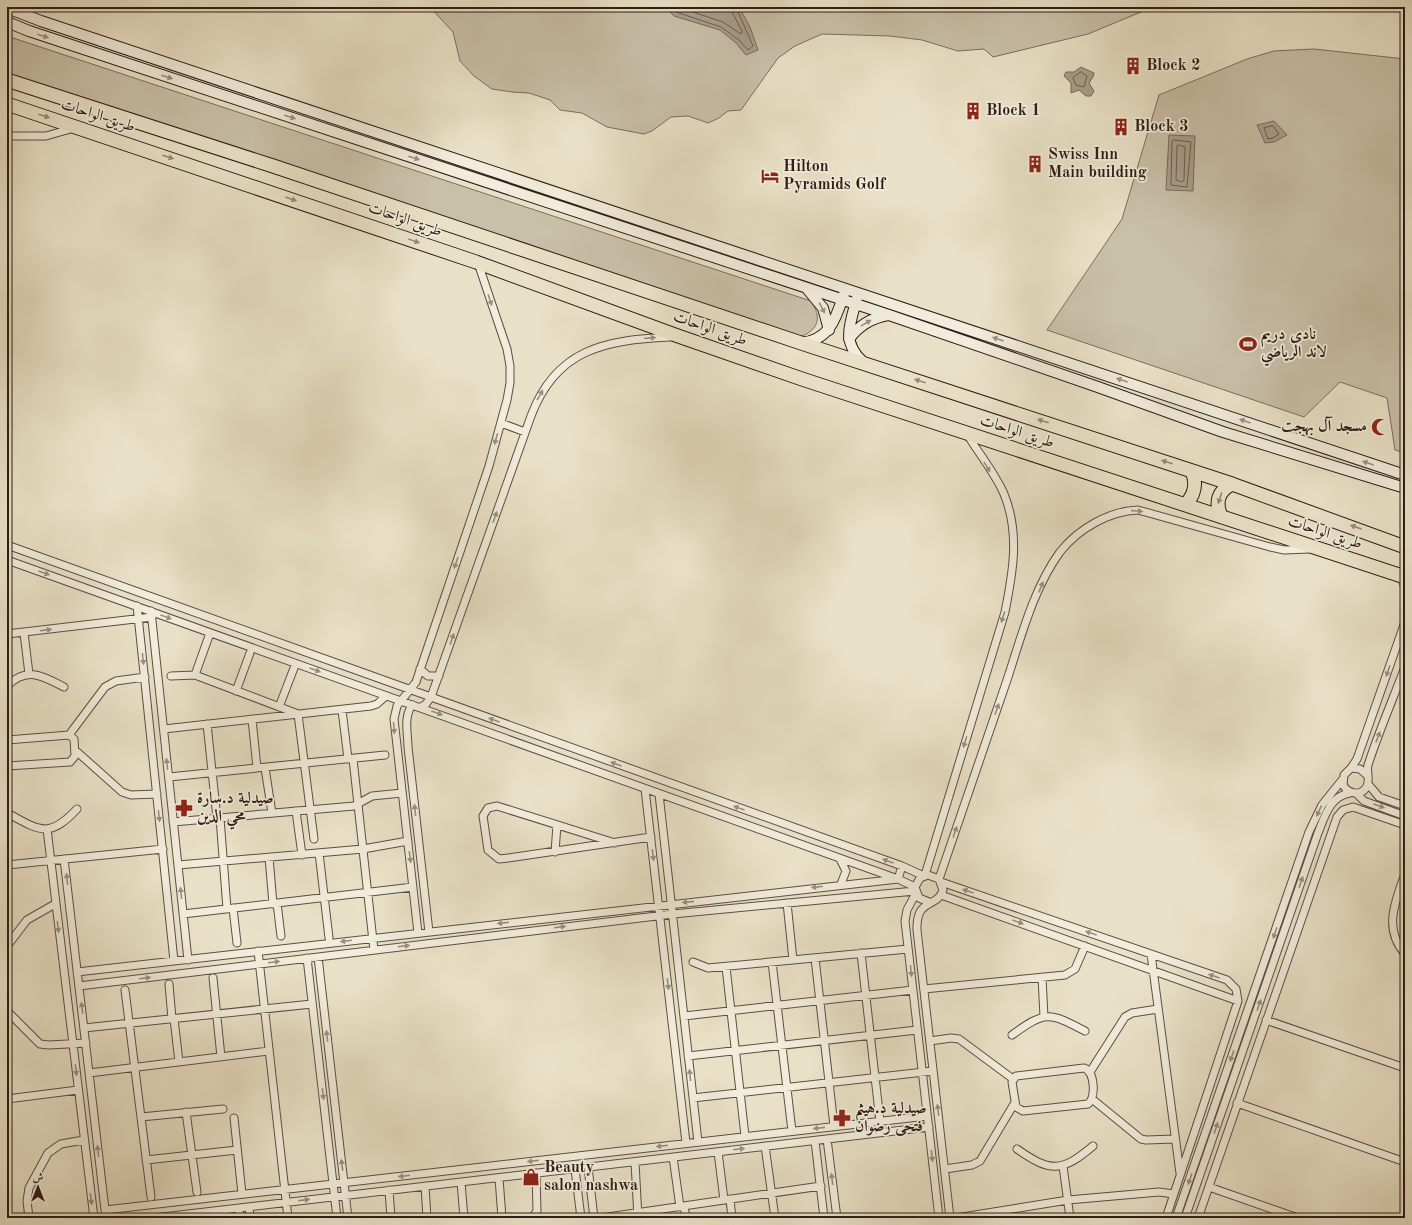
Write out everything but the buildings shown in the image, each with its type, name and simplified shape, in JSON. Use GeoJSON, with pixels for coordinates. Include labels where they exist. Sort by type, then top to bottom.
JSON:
{"type":"FeatureCollection","features":[{"type":"Feature","properties":{"kind":"highway","name":"طريق الواحات"},"geometry":{"type":"LineString","coordinates":[[7,80],[273,166],[800,343],[863,362],[1232,484],[1405,547]]}},
{"type":"Feature","properties":{"kind":"highway","name":"طريق الواحات"},"geometry":{"type":"LineString","coordinates":[[7,104],[478,263],[678,336],[1402,576]]}},
{"type":"Feature","properties":{"kind":"highway"},"geometry":{"type":"LineString","coordinates":[[1186,504],[1190,500],[1195,489],[1192,471]]}},
{"type":"Feature","properties":{"kind":"highway"},"geometry":{"type":"LineString","coordinates":[[1221,516],[1217,504],[1218,497],[1221,491],[1232,484]]}},
{"type":"Feature","properties":{"kind":"street"},"geometry":{"type":"LineString","coordinates":[[7,8],[1405,475]]}},
{"type":"Feature","properties":{"kind":"street"},"geometry":{"type":"LineString","coordinates":[[7,22],[29,31],[540,199],[808,290],[889,315],[1223,432],[1405,488]]}},
{"type":"Feature","properties":{"kind":"street"},"geometry":{"type":"LineString","coordinates":[[213,92],[216,79]]}},
{"type":"Feature","properties":{"kind":"street"},"geometry":{"type":"LineString","coordinates":[[7,136],[46,136],[78,128]]}},
{"type":"Feature","properties":{"kind":"street"},"geometry":{"type":"LineString","coordinates":[[540,199],[544,188]]}},
{"type":"Feature","properties":{"kind":"street"},"geometry":{"type":"LineString","coordinates":[[418,933],[396,754],[394,715],[397,706],[411,690],[420,669],[489,466],[508,395],[510,366],[507,349],[478,263]]}},
{"type":"Feature","properties":{"kind":"street"},"geometry":{"type":"LineString","coordinates":[[800,343],[819,338],[829,330],[836,318],[846,288]]}},
{"type":"Feature","properties":{"kind":"street"},"geometry":{"type":"LineString","coordinates":[[808,290],[823,308],[829,330]]}},
{"type":"Feature","properties":{"kind":"street"},"geometry":{"type":"LineString","coordinates":[[859,292],[849,328],[849,339],[854,352],[863,362]]}},
{"type":"Feature","properties":{"kind":"street"},"geometry":{"type":"LineString","coordinates":[[849,339],[866,322],[889,315]]}},
{"type":"Feature","properties":{"kind":"street"},"geometry":{"type":"LineString","coordinates":[[953,338],[957,326]]}},
{"type":"Feature","properties":{"kind":"street"},"geometry":{"type":"LineString","coordinates":[[973,345],[977,331]]}},
{"type":"Feature","properties":{"kind":"street"},"geometry":{"type":"LineString","coordinates":[[429,932],[409,753],[407,719],[410,708],[426,704],[431,697],[534,406],[544,388],[561,368],[581,353],[590,349],[619,342],[678,336]]}},
{"type":"Feature","properties":{"kind":"street"},"geometry":{"type":"LineString","coordinates":[[1212,428],[1216,412]]}},
{"type":"Feature","properties":{"kind":"street"},"geometry":{"type":"LineString","coordinates":[[1223,432],[1228,416]]}},
{"type":"Feature","properties":{"kind":"street"},"geometry":{"type":"LineString","coordinates":[[501,423],[525,432]]}},
{"type":"Feature","properties":{"kind":"street"},"geometry":{"type":"LineString","coordinates":[[924,876],[1005,612],[1015,550],[1010,514],[1003,493],[967,433]]}},
{"type":"Feature","properties":{"kind":"street"},"geometry":{"type":"LineString","coordinates":[[950,1218],[917,922],[923,907],[929,902],[938,899],[942,895],[943,886],[940,880],[1028,617],[1052,565],[1061,551],[1074,538],[1104,518],[1119,512],[1138,510],[1284,550],[1320,549]]}},
{"type":"Feature","properties":{"kind":"street"},"geometry":{"type":"LineString","coordinates":[[7,545],[902,866],[924,876]]}},
{"type":"Feature","properties":{"kind":"street"},"geometry":{"type":"LineString","coordinates":[[7,560],[137,606],[151,614],[279,657],[898,879],[915,890],[924,901],[929,902]]}},
{"type":"Feature","properties":{"kind":"street"},"geometry":{"type":"LineString","coordinates":[[1402,576],[1405,588]]}},
{"type":"Feature","properties":{"kind":"street"},"geometry":{"type":"LineString","coordinates":[[137,606],[174,961]]}},
{"type":"Feature","properties":{"kind":"street"},"geometry":{"type":"LineString","coordinates":[[7,634],[139,619],[151,614]]}},
{"type":"Feature","properties":{"kind":"street"},"geometry":{"type":"LineString","coordinates":[[151,614],[188,960]]}},
{"type":"Feature","properties":{"kind":"street"},"geometry":{"type":"LineString","coordinates":[[1176,1218],[1309,832],[1322,805],[1357,759],[1405,622]]}},
{"type":"Feature","properties":{"kind":"street"},"geometry":{"type":"LineString","coordinates":[[24,632],[29,674]]}},
{"type":"Feature","properties":{"kind":"street"},"geometry":{"type":"LineString","coordinates":[[195,675],[210,633]]}},
{"type":"Feature","properties":{"kind":"street"},"geometry":{"type":"LineString","coordinates":[[279,657],[283,644]]}},
{"type":"Feature","properties":{"kind":"street"},"geometry":{"type":"LineString","coordinates":[[236,691],[250,653]]}},
{"type":"Feature","properties":{"kind":"street"},"geometry":{"type":"LineString","coordinates":[[1186,1218],[1324,819],[1337,797],[1365,789],[1368,784],[1368,764],[1405,667]]}},
{"type":"Feature","properties":{"kind":"street"},"geometry":{"type":"LineString","coordinates":[[279,707],[294,668]]}},
{"type":"Feature","properties":{"kind":"street"},"geometry":{"type":"LineString","coordinates":[[420,669],[428,676],[439,676]]}},
{"type":"Feature","properties":{"kind":"street"},"geometry":{"type":"LineString","coordinates":[[7,686],[20,676],[29,674],[46,677],[64,687]]}},
{"type":"Feature","properties":{"kind":"street"},"geometry":{"type":"LineString","coordinates":[[171,676],[195,675],[298,714]]}},
{"type":"Feature","properties":{"kind":"street"},"geometry":{"type":"LineString","coordinates":[[69,735],[105,687],[116,681],[145,677]]}},
{"type":"Feature","properties":{"kind":"street"},"geometry":{"type":"LineString","coordinates":[[1380,694],[1393,698]]}},
{"type":"Feature","properties":{"kind":"street"},"geometry":{"type":"LineString","coordinates":[[164,729],[371,706],[377,704],[386,696]]}},
{"type":"Feature","properties":{"kind":"street"},"geometry":{"type":"LineString","coordinates":[[148,710],[162,709]]}},
{"type":"Feature","properties":{"kind":"street"},"geometry":{"type":"LineString","coordinates":[[342,710],[358,804],[374,950]]}},
{"type":"Feature","properties":{"kind":"street"},"geometry":{"type":"LineString","coordinates":[[298,714],[314,839]]}},
{"type":"Feature","properties":{"kind":"street"},"geometry":{"type":"LineString","coordinates":[[1372,718],[1384,722]]}},
{"type":"Feature","properties":{"kind":"street"},"geometry":{"type":"LineString","coordinates":[[252,720],[261,768],[272,813]]}},
{"type":"Feature","properties":{"kind":"street"},"geometry":{"type":"LineString","coordinates":[[207,724],[223,862],[237,943]]}},
{"type":"Feature","properties":{"kind":"street"},"geometry":{"type":"LineString","coordinates":[[7,740],[69,735],[74,739],[75,750],[74,758],[70,762],[7,766]]}},
{"type":"Feature","properties":{"kind":"street"},"geometry":{"type":"LineString","coordinates":[[556,757],[561,744]]}},
{"type":"Feature","properties":{"kind":"street"},"geometry":{"type":"LineString","coordinates":[[75,750],[122,792],[131,795],[157,794]]}},
{"type":"Feature","properties":{"kind":"street"},"geometry":{"type":"LineString","coordinates":[[396,754],[409,753]]}},
{"type":"Feature","properties":{"kind":"street"},"geometry":{"type":"LineString","coordinates":[[169,777],[385,755]]}},
{"type":"Feature","properties":{"kind":"street"},"geometry":{"type":"LineString","coordinates":[[1351,768],[1360,769],[1367,774]]}},
{"type":"Feature","properties":{"kind":"street"},"geometry":{"type":"LineString","coordinates":[[1342,780],[1346,790],[1364,801],[1405,816]]}},
{"type":"Feature","properties":{"kind":"street"},"geometry":{"type":"LineString","coordinates":[[1368,784],[1380,796],[1405,806]]}},
{"type":"Feature","properties":{"kind":"street"},"geometry":{"type":"LineString","coordinates":[[645,789],[686,1143]]}},
{"type":"Feature","properties":{"kind":"street"},"geometry":{"type":"LineString","coordinates":[[173,822],[354,806],[372,796],[402,793]]}},
{"type":"Feature","properties":{"kind":"street"},"geometry":{"type":"LineString","coordinates":[[659,794],[698,1142]]}},
{"type":"Feature","properties":{"kind":"street"},"geometry":{"type":"LineString","coordinates":[[615,843],[497,806],[488,808],[485,812],[483,820],[488,850],[494,857],[503,859],[555,852],[615,843],[651,837]]}},
{"type":"Feature","properties":{"kind":"street"},"geometry":{"type":"LineString","coordinates":[[1198,1218],[1237,1102],[1339,813],[1348,807],[1358,807],[1405,825]]}},
{"type":"Feature","properties":{"kind":"street"},"geometry":{"type":"LineString","coordinates":[[11,815],[29,826],[47,829],[64,823],[77,810]]}},
{"type":"Feature","properties":{"kind":"street"},"geometry":{"type":"LineString","coordinates":[[296,811],[302,855]]}},
{"type":"Feature","properties":{"kind":"street"},"geometry":{"type":"LineString","coordinates":[[759,829],[764,817]]}},
{"type":"Feature","properties":{"kind":"street"},"geometry":{"type":"LineString","coordinates":[[555,852],[557,825]]}},
{"type":"Feature","properties":{"kind":"street"},"geometry":{"type":"LineString","coordinates":[[47,829],[94,1218]]}},
{"type":"Feature","properties":{"kind":"street"},"geometry":{"type":"LineString","coordinates":[[178,865],[363,849],[408,842]]}},
{"type":"Feature","properties":{"kind":"street"},"geometry":{"type":"LineString","coordinates":[[7,865],[163,849]]}},
{"type":"Feature","properties":{"kind":"street"},"geometry":{"type":"LineString","coordinates":[[319,853],[329,938]]}},
{"type":"Feature","properties":{"kind":"street"},"geometry":{"type":"LineString","coordinates":[[269,858],[281,936]]}},
{"type":"Feature","properties":{"kind":"street"},"geometry":{"type":"LineString","coordinates":[[64,859],[106,1218]]}},
{"type":"Feature","properties":{"kind":"street"},"geometry":{"type":"LineString","coordinates":[[840,859],[846,871],[841,884]]}},
{"type":"Feature","properties":{"kind":"street"},"geometry":{"type":"LineString","coordinates":[[898,879],[902,866]]}},
{"type":"Feature","properties":{"kind":"street"},"geometry":{"type":"LineString","coordinates":[[1405,874],[1392,917],[1393,933],[1399,947],[1405,954]]}},
{"type":"Feature","properties":{"kind":"street"},"geometry":{"type":"LineString","coordinates":[[939,1218],[905,921],[907,910],[918,880],[924,876],[932,875],[940,880],[1227,980],[1236,989],[1238,1001],[1166,1218]]}},
{"type":"Feature","properties":{"kind":"street"},"geometry":{"type":"LineString","coordinates":[[77,972],[841,884],[898,879]]}},
{"type":"Feature","properties":{"kind":"street"},"geometry":{"type":"LineString","coordinates":[[183,914],[413,887]]}},
{"type":"Feature","properties":{"kind":"street"},"geometry":{"type":"LineString","coordinates":[[79,986],[533,930],[673,914],[915,890]]}},
{"type":"Feature","properties":{"kind":"street"},"geometry":{"type":"LineString","coordinates":[[892,893],[901,897],[907,910]]}},
{"type":"Feature","properties":{"kind":"street"},"geometry":{"type":"LineString","coordinates":[[754,894],[757,906]]}},
{"type":"Feature","properties":{"kind":"street"},"geometry":{"type":"LineString","coordinates":[[942,895],[1238,1001]]}},
{"type":"Feature","properties":{"kind":"street"},"geometry":{"type":"LineString","coordinates":[[787,903],[793,960]]}},
{"type":"Feature","properties":{"kind":"street"},"geometry":{"type":"LineString","coordinates":[[7,946],[27,920],[55,904]]}},
{"type":"Feature","properties":{"kind":"street"},"geometry":{"type":"LineString","coordinates":[[531,920],[533,930]]}},
{"type":"Feature","properties":{"kind":"street"},"geometry":{"type":"LineString","coordinates":[[905,921],[917,922]]}},
{"type":"Feature","properties":{"kind":"street"},"geometry":{"type":"LineString","coordinates":[[924,990],[1070,973],[1078,965],[1085,946]]}},
{"type":"Feature","properties":{"kind":"street"},"geometry":{"type":"LineString","coordinates":[[693,962],[708,968],[908,949]]}},
{"type":"Feature","properties":{"kind":"street"},"geometry":{"type":"LineString","coordinates":[[258,951],[288,1218]]}},
{"type":"Feature","properties":{"kind":"street"},"geometry":{"type":"LineString","coordinates":[[861,953],[880,1121]]}},
{"type":"Feature","properties":{"kind":"street"},"geometry":{"type":"LineString","coordinates":[[1151,954],[1180,1175]]}},
{"type":"Feature","properties":{"kind":"street"},"geometry":{"type":"LineString","coordinates":[[318,957],[348,1218]]}},
{"type":"Feature","properties":{"kind":"street"},"geometry":{"type":"LineString","coordinates":[[307,958],[337,1218]]}},
{"type":"Feature","properties":{"kind":"street"},"geometry":{"type":"LineString","coordinates":[[815,958],[834,1126]]}},
{"type":"Feature","properties":{"kind":"street"},"geometry":{"type":"LineString","coordinates":[[772,962],[792,1131]]}},
{"type":"Feature","properties":{"kind":"street"},"geometry":{"type":"LineString","coordinates":[[726,966],[745,1136]]}},
{"type":"Feature","properties":{"kind":"street"},"geometry":{"type":"LineString","coordinates":[[118,968],[119,981]]}},
{"type":"Feature","properties":{"kind":"street"},"geometry":{"type":"LineString","coordinates":[[1042,977],[1044,1017]]}},
{"type":"Feature","properties":{"kind":"street"},"geometry":{"type":"LineString","coordinates":[[213,978],[221,1057]]}},
{"type":"Feature","properties":{"kind":"street"},"geometry":{"type":"LineString","coordinates":[[169,984],[179,1062]]}},
{"type":"Feature","properties":{"kind":"street"},"geometry":{"type":"LineString","coordinates":[[1265,988],[1276,992]]}},
{"type":"Feature","properties":{"kind":"street"},"geometry":{"type":"LineString","coordinates":[[125,990],[151,1197]]}},
{"type":"Feature","properties":{"kind":"street"},"geometry":{"type":"LineString","coordinates":[[684,1016],[913,990]]}},
{"type":"Feature","properties":{"kind":"street"},"geometry":{"type":"LineString","coordinates":[[84,1028],[312,1004]]}},
{"type":"Feature","properties":{"kind":"street"},"geometry":{"type":"LineString","coordinates":[[1014,1104],[1023,1112],[1088,1104],[1092,1099],[1090,1072],[1125,1017],[1130,1014],[1158,1009]]}},
{"type":"Feature","properties":{"kind":"street"},"geometry":{"type":"LineString","coordinates":[[7,1011],[40,1044],[86,1043]]}},
{"type":"Feature","properties":{"kind":"street"},"geometry":{"type":"LineString","coordinates":[[1012,1035],[1032,1020],[1044,1017],[1054,1017],[1065,1020],[1085,1031]]}},
{"type":"Feature","properties":{"kind":"street"},"geometry":{"type":"LineString","coordinates":[[1266,1020],[1405,1068]]}},
{"type":"Feature","properties":{"kind":"street"},"geometry":{"type":"LineString","coordinates":[[673,1025],[685,1024]]}},
{"type":"Feature","properties":{"kind":"street"},"geometry":{"type":"LineString","coordinates":[[688,1056],[918,1030]]}},
{"type":"Feature","properties":{"kind":"street"},"geometry":{"type":"LineString","coordinates":[[930,1041],[951,1038],[959,1039],[1013,1079]]}},
{"type":"Feature","properties":{"kind":"street"},"geometry":{"type":"LineString","coordinates":[[89,1073],[269,1051]]}},
{"type":"Feature","properties":{"kind":"street"},"geometry":{"type":"LineString","coordinates":[[1013,1079],[1016,1076],[1084,1068],[1090,1072]]}},
{"type":"Feature","properties":{"kind":"street"},"geometry":{"type":"LineString","coordinates":[[693,1098],[933,1070]]}},
{"type":"Feature","properties":{"kind":"street"},"geometry":{"type":"LineString","coordinates":[[945,1169],[972,1165],[980,1161],[1014,1104],[1013,1079]]}},
{"type":"Feature","properties":{"kind":"street"},"geometry":{"type":"LineString","coordinates":[[7,1099],[78,1090]]}},
{"type":"Feature","properties":{"kind":"street"},"geometry":{"type":"LineString","coordinates":[[1092,1099],[1141,1139],[1175,1139]]}},
{"type":"Feature","properties":{"kind":"street"},"geometry":{"type":"LineString","coordinates":[[1237,1102],[1405,1162]]}},
{"type":"Feature","properties":{"kind":"street"},"geometry":{"type":"LineString","coordinates":[[1216,1103],[1224,1106]]}},
{"type":"Feature","properties":{"kind":"street"},"geometry":{"type":"LineString","coordinates":[[141,1117],[223,1108]]}},
{"type":"Feature","properties":{"kind":"street"},"geometry":{"type":"LineString","coordinates":[[186,1112],[197,1192]]}},
{"type":"Feature","properties":{"kind":"street"},"geometry":{"type":"LineString","coordinates":[[105,1210],[927,1116]]}},
{"type":"Feature","properties":{"kind":"street"},"geometry":{"type":"LineString","coordinates":[[234,1118],[242,1194]]}},
{"type":"Feature","properties":{"kind":"street"},"geometry":{"type":"LineString","coordinates":[[154,1218],[199,1215],[239,1208],[929,1127]]}},
{"type":"Feature","properties":{"kind":"street"},"geometry":{"type":"LineString","coordinates":[[827,1139],[837,1218]]}},
{"type":"Feature","properties":{"kind":"street"},"geometry":{"type":"LineString","coordinates":[[29,1218],[26,1201],[29,1188],[48,1153],[61,1144],[84,1140]]}},
{"type":"Feature","properties":{"kind":"street"},"geometry":{"type":"LineString","coordinates":[[815,1140],[824,1218]]}},
{"type":"Feature","properties":{"kind":"street"},"geometry":{"type":"LineString","coordinates":[[765,1146],[775,1218]]}},
{"type":"Feature","properties":{"kind":"street"},"geometry":{"type":"LineString","coordinates":[[1017,1149],[1038,1163],[1050,1166],[1063,1166],[1074,1162],[1093,1146]]}},
{"type":"Feature","properties":{"kind":"street"},"geometry":{"type":"LineString","coordinates":[[146,1160],[237,1150]]}},
{"type":"Feature","properties":{"kind":"street"},"geometry":{"type":"LineString","coordinates":[[620,1151],[622,1163]]}},
{"type":"Feature","properties":{"kind":"street"},"geometry":{"type":"LineString","coordinates":[[718,1152],[732,1218]]}},
{"type":"Feature","properties":{"kind":"street"},"geometry":{"type":"LineString","coordinates":[[673,1157],[682,1206],[686,1218]]}},
{"type":"Feature","properties":{"kind":"street"},"geometry":{"type":"LineString","coordinates":[[635,1162],[638,1215]]}},
{"type":"Feature","properties":{"kind":"street"},"geometry":{"type":"LineString","coordinates":[[1063,1166],[1070,1218]]}},
{"type":"Feature","properties":{"kind":"street"},"geometry":{"type":"LineString","coordinates":[[478,1167],[480,1180]]}},
{"type":"Feature","properties":{"kind":"street"},"geometry":{"type":"LineString","coordinates":[[588,1167],[594,1218]]}},
{"type":"Feature","properties":{"kind":"street"},"geometry":{"type":"LineString","coordinates":[[575,1169],[581,1218]]}},
{"type":"Feature","properties":{"kind":"street"},"geometry":{"type":"LineString","coordinates":[[532,1218],[538,1211],[536,1173]]}},
{"type":"Feature","properties":{"kind":"street"},"geometry":{"type":"LineString","coordinates":[[89,1179],[101,1178]]}},
{"type":"Feature","properties":{"kind":"street"},"geometry":{"type":"LineString","coordinates":[[499,1178],[502,1218]]}},
{"type":"Feature","properties":{"kind":"street"},"geometry":{"type":"LineString","coordinates":[[461,1182],[464,1218]]}},
{"type":"Feature","properties":{"kind":"street"},"geometry":{"type":"LineString","coordinates":[[425,1186],[427,1218]]}},
{"type":"Feature","properties":{"kind":"street"},"geometry":{"type":"LineString","coordinates":[[601,1218],[638,1215],[682,1206],[820,1186]]}},
{"type":"Feature","properties":{"kind":"street"},"geometry":{"type":"LineString","coordinates":[[1209,1187],[1298,1218]]}},
{"type":"Feature","properties":{"kind":"street"},"geometry":{"type":"LineString","coordinates":[[389,1190],[391,1218]]}},
{"type":"Feature","properties":{"kind":"street"},"geometry":{"type":"LineString","coordinates":[[956,1218],[1068,1200],[1159,1192],[1174,1194]]}},
{"type":"Feature","properties":{"kind":"street"},"geometry":{"type":"LineString","coordinates":[[249,1207],[250,1218]]}},
{"type":"Feature","properties":{"kind":"street"},"geometry":{"type":"LineString","coordinates":[[239,1208],[240,1218]]}},
{"type":"Feature","properties":{"kind":"shaded area"},"geometry":{"type":"Polygon","coordinates":[[[430,7],[1153,7],[1088,34],[993,57],[984,49],[958,51],[922,40],[890,36],[822,34],[795,46],[778,58],[741,110],[728,111],[719,118],[708,123],[688,116],[671,117],[652,131],[644,134],[607,127],[582,113],[560,110],[550,100],[529,93],[492,89],[474,76],[460,61],[453,32],[430,7]]]}},
{"type":"Feature","properties":{"kind":"shaded area"},"geometry":{"type":"Polygon","coordinates":[[[7,36],[811,301],[817,312],[817,322],[811,331],[800,337],[7,74],[7,36]]]}},
{"type":"Feature","properties":{"kind":"shaded area"},"geometry":{"type":"Polygon","coordinates":[[[1314,49],[1405,59],[1405,453],[1395,450],[1387,398],[1340,382],[1304,417],[1047,330],[1122,219],[1159,95],[1247,59],[1274,51],[1314,49]]]}},
{"type":"Feature","properties":{"kind":"water"},"geometry":{"type":"Polygon","coordinates":[[[665,7],[739,7],[750,27],[758,50],[746,55],[736,43],[720,30],[674,16],[665,7]]]}},
{"type":"Feature","properties":{"kind":"water"},"geometry":{"type":"Polygon","coordinates":[[[1081,67],[1094,73],[1089,83],[1094,91],[1091,96],[1086,96],[1079,90],[1071,93],[1071,83],[1064,76],[1066,72],[1074,72],[1081,67]]]}},
{"type":"Feature","properties":{"kind":"water"},"geometry":{"type":"Polygon","coordinates":[[[1274,121],[1287,135],[1274,142],[1265,143],[1257,125],[1274,121]]]}},
{"type":"Feature","properties":{"kind":"water"},"geometry":{"type":"Polygon","coordinates":[[[1169,135],[1195,136],[1193,191],[1166,190],[1169,135]]]}},
{"type":"Feature","properties":{"kind":"place","name":"Block 2"},"geometry":{"type":"Point","coordinates":[1133,66]}},
{"type":"Feature","properties":{"kind":"place","name":"Block 1"},"geometry":{"type":"Point","coordinates":[973,111]}},
{"type":"Feature","properties":{"kind":"place","name":"Block 3"},"geometry":{"type":"Point","coordinates":[1121,127]}},
{"type":"Feature","properties":{"kind":"place","name":"Swiss Inn Main building"},"geometry":{"type":"Point","coordinates":[1035,164]}},
{"type":"Feature","properties":{"kind":"place","name":"Hilton Pyramids Golf"},"geometry":{"type":"Point","coordinates":[770,176]}},
{"type":"Feature","properties":{"kind":"place","name":"نادي دريم لاند الرياضي"},"geometry":{"type":"Point","coordinates":[1248,344]}},
{"type":"Feature","properties":{"kind":"place","name":"مسجد آل بهجت"},"geometry":{"type":"Point","coordinates":[1380,427]}},
{"type":"Feature","properties":{"kind":"place","name":"صيدلية د.سارة محي الدين"},"geometry":{"type":"Point","coordinates":[184,808]}},
{"type":"Feature","properties":{"kind":"place","name":"صيدلية د.هيثم فتحى رضوان"},"geometry":{"type":"Point","coordinates":[842,1118]}},
{"type":"Feature","properties":{"kind":"place","name":"Beauty salon nashwa"},"geometry":{"type":"Point","coordinates":[531,1177]}}]}
